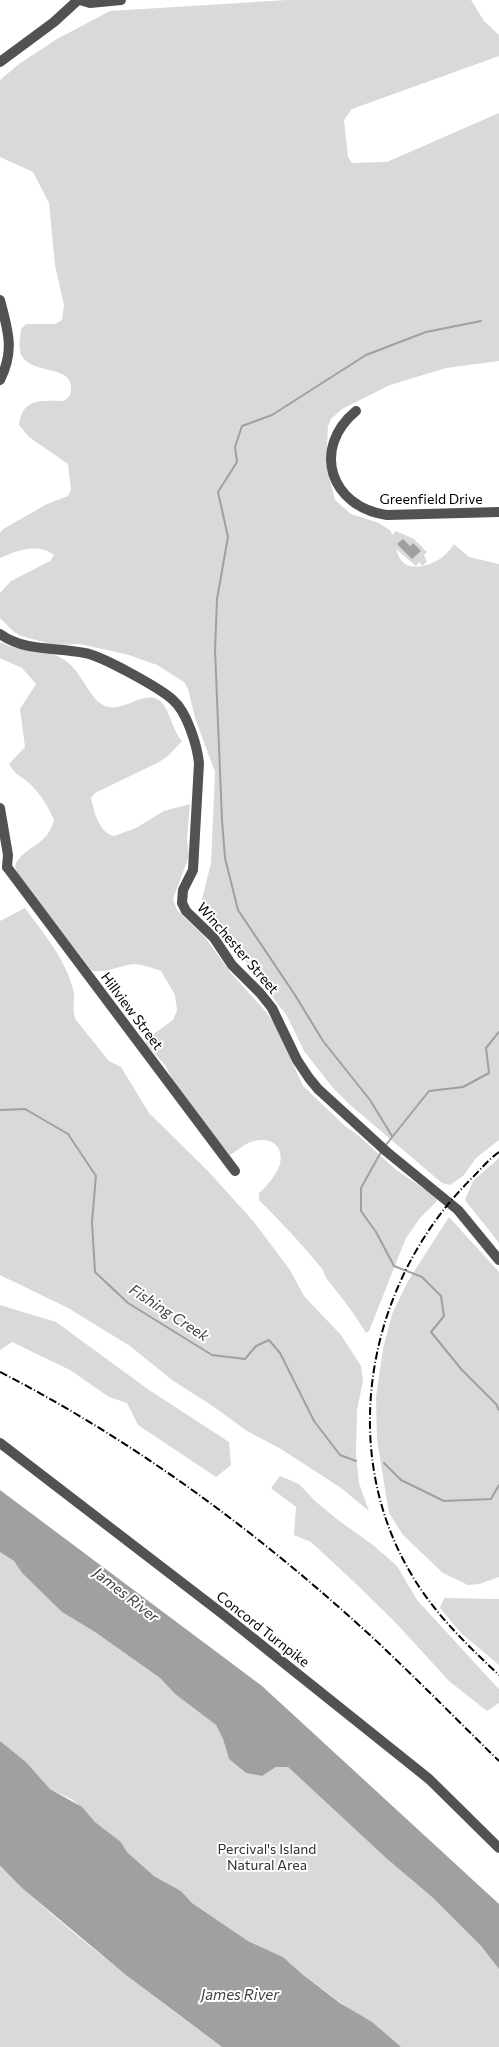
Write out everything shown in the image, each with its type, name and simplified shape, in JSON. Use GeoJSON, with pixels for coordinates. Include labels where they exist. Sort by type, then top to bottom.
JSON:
{"type":"FeatureCollection","features":[{"type":"Feature","properties":{"kind":"street"},"geometry":{"type":"LineString","coordinates":[[0,62],[54,22],[79,0],[90,3],[120,0]]}},
{"type":"Feature","properties":{"kind":"street"},"geometry":{"type":"LineString","coordinates":[[0,300],[9,348],[8,364],[0,380]]}},
{"type":"Feature","properties":{"kind":"street","name":"Greenfield Drive"},"geometry":{"type":"LineString","coordinates":[[356,411],[344,420],[336,434],[331,462],[334,479],[341,491],[359,507],[372,513],[387,515],[499,512]]}},
{"type":"Feature","properties":{"kind":"street","name":"Winchester Street"},"geometry":{"type":"LineString","coordinates":[[0,634],[11,642],[29,647],[72,651],[96,656],[174,701],[185,719],[197,747],[199,763],[194,870],[182,896],[182,903],[186,911],[214,938],[232,965],[272,1008],[297,1060],[308,1078],[384,1149],[458,1210],[499,1260]]}},
{"type":"Feature","properties":{"kind":"street"},"geometry":{"type":"LineString","coordinates":[[0,808],[8,855],[3,870]]}},
{"type":"Feature","properties":{"kind":"street","name":"Hillview Street"},"geometry":{"type":"LineString","coordinates":[[3,870],[235,1172]]}},
{"type":"Feature","properties":{"kind":"street","name":"Concord Turnpike"},"geometry":{"type":"LineString","coordinates":[[0,1442],[224,1614],[429,1779],[499,1848]]}},
{"type":"Feature","properties":{"kind":"green space"},"geometry":{"type":"Polygon","coordinates":[[[287,0],[471,0],[484,21],[499,35],[499,56],[352,109],[344,120],[348,157],[352,163],[387,162],[499,113],[499,361],[446,368],[390,385],[342,409],[331,419],[328,426],[326,464],[335,500],[351,514],[379,523],[391,531],[392,535],[396,531],[414,539],[427,552],[424,555],[427,561],[423,566],[441,558],[454,544],[469,557],[499,564],[499,1140],[476,1158],[463,1176],[450,1185],[442,1183],[349,1104],[333,1088],[304,1051],[287,1016],[204,906],[202,899],[211,863],[215,772],[195,718],[188,689],[184,682],[157,665],[129,655],[80,644],[55,645],[21,636],[14,632],[0,618],[0,593],[11,581],[50,561],[54,555],[41,549],[27,549],[0,558],[0,533],[3,529],[47,504],[68,496],[71,489],[68,464],[29,437],[19,425],[21,416],[24,409],[29,405],[41,401],[64,401],[69,396],[71,388],[70,381],[66,376],[29,363],[20,353],[21,329],[26,324],[55,324],[62,320],[64,305],[55,265],[49,203],[33,172],[0,157],[0,80],[19,64],[57,39],[110,11],[287,0]],[[396,549],[405,564],[417,567],[423,566],[419,562],[416,566],[396,549]]]}},
{"type":"Feature","properties":{"kind":"green space"},"geometry":{"type":"Polygon","coordinates":[[[0,642],[16,648],[50,654],[66,661],[77,672],[94,698],[105,706],[118,707],[144,698],[151,698],[157,699],[165,706],[182,741],[168,756],[159,762],[95,793],[91,798],[101,826],[104,831],[114,836],[136,828],[164,811],[190,804],[187,838],[189,856],[173,899],[177,910],[204,936],[231,973],[267,1013],[276,1026],[303,1086],[345,1126],[359,1136],[395,1169],[436,1197],[437,1201],[420,1218],[406,1238],[369,1331],[366,1333],[326,1278],[322,1269],[259,1200],[259,1193],[277,1172],[280,1164],[280,1151],[277,1146],[269,1141],[257,1140],[246,1144],[230,1155],[180,1094],[165,1065],[146,1044],[148,1038],[173,1020],[177,1010],[175,995],[161,971],[144,965],[133,964],[108,970],[92,971],[18,874],[15,866],[19,859],[46,836],[54,820],[39,793],[15,772],[9,764],[25,747],[20,709],[36,684],[22,668],[0,658],[0,642]]]}},
{"type":"Feature","properties":{"kind":"green space"},"geometry":{"type":"Polygon","coordinates":[[[25,908],[53,946],[65,967],[73,989],[76,1020],[109,1061],[121,1067],[149,1113],[208,1171],[254,1222],[290,1270],[304,1296],[341,1335],[361,1366],[363,1381],[357,1410],[356,1454],[359,1483],[369,1511],[341,1488],[281,1449],[247,1431],[172,1380],[130,1346],[68,1308],[0,1275],[0,921],[25,908]]]}},
{"type":"Feature","properties":{"kind":"green space"},"geometry":{"type":"Polygon","coordinates":[[[499,1158],[499,1243],[465,1200],[473,1181],[499,1158]]]}},
{"type":"Feature","properties":{"kind":"green space"},"geometry":{"type":"Polygon","coordinates":[[[449,1217],[499,1272],[499,1577],[479,1584],[468,1585],[443,1573],[403,1535],[389,1513],[377,1440],[376,1397],[383,1349],[392,1314],[408,1281],[449,1217]]]}},
{"type":"Feature","properties":{"kind":"green space"},"geometry":{"type":"Polygon","coordinates":[[[0,1305],[56,1322],[149,1390],[229,1442],[231,1465],[216,1477],[138,1425],[127,1403],[109,1397],[70,1370],[12,1342],[0,1350],[0,1305]]]}},
{"type":"Feature","properties":{"kind":"green space"},"geometry":{"type":"Polygon","coordinates":[[[280,1476],[299,1484],[315,1501],[373,1545],[397,1566],[417,1600],[499,1689],[499,1703],[487,1711],[449,1681],[395,1622],[353,1581],[311,1542],[294,1535],[296,1507],[271,1488],[280,1476]]]}},
{"type":"Feature","properties":{"kind":"green space","name":"Percival's Island Natural Area"},"geometry":{"type":"Polygon","coordinates":[[[0,1552],[14,1561],[22,1573],[62,1612],[95,1632],[160,1678],[175,1694],[216,1725],[223,1739],[229,1759],[246,1773],[262,1776],[276,1767],[288,1767],[386,1858],[432,1897],[490,1955],[499,1969],[499,2047],[401,2047],[302,1974],[283,1957],[248,1941],[192,1903],[181,1891],[154,1876],[127,1852],[121,1842],[95,1822],[73,1800],[50,1789],[26,1762],[0,1741],[0,1552]]]}},
{"type":"Feature","properties":{"kind":"green space"},"geometry":{"type":"Polygon","coordinates":[[[444,1598],[499,1599],[499,1665],[461,1633],[440,1608],[444,1598]]]}},
{"type":"Feature","properties":{"kind":"green space"},"geometry":{"type":"Polygon","coordinates":[[[0,1867],[80,1938],[222,2047],[0,2047],[0,1867]]]}},
{"type":"Feature","properties":{"kind":"water"},"geometry":{"type":"Polygon","coordinates":[[[403,539],[410,546],[413,543],[421,551],[412,559],[397,544],[403,539]]]}},
{"type":"Feature","properties":{"kind":"water","name":"James River"},"geometry":{"type":"Polygon","coordinates":[[[0,1490],[262,1686],[499,1904],[499,1969],[482,1947],[432,1897],[386,1858],[288,1767],[276,1767],[262,1776],[246,1773],[229,1759],[223,1739],[216,1725],[175,1694],[160,1678],[95,1632],[62,1612],[22,1573],[14,1561],[0,1552],[0,1490]]]}},
{"type":"Feature","properties":{"kind":"water","name":"James River"},"geometry":{"type":"Polygon","coordinates":[[[0,1741],[26,1762],[50,1789],[82,1807],[95,1822],[121,1842],[127,1852],[154,1876],[181,1891],[192,1903],[248,1941],[283,1957],[340,2003],[372,2022],[401,2047],[222,2047],[126,1975],[22,1888],[0,1866],[0,1741]]]}},
{"type":"Feature","properties":{"kind":"waterway"},"geometry":{"type":"LineString","coordinates":[[392,1136],[370,1100],[323,1041],[295,995],[238,910],[225,858],[222,820],[215,650],[217,599],[228,537],[218,492],[237,462],[235,447],[242,426],[272,415],[366,355],[426,332],[481,321]]}},
{"type":"Feature","properties":{"kind":"waterway","name":"Fishing Creek"},"geometry":{"type":"LineString","coordinates":[[385,1146],[429,1091],[463,1087],[489,1073],[486,1048],[499,1032]]}},
{"type":"Feature","properties":{"kind":"waterway","name":"Fishing Creek"},"geometry":{"type":"LineString","coordinates":[[0,1110],[25,1109],[68,1134],[96,1176],[92,1222],[95,1272],[128,1303],[212,1355],[245,1359],[256,1346],[269,1340],[280,1353],[314,1421],[340,1455],[356,1461]]}},
{"type":"Feature","properties":{"kind":"waterway","name":"Fishing Creek"},"geometry":{"type":"LineString","coordinates":[[381,1152],[361,1188],[361,1211],[376,1232],[394,1266],[422,1277],[441,1296],[444,1316],[431,1332],[462,1370],[496,1404],[499,1410]]}},
{"type":"Feature","properties":{"kind":"waterway","name":"Fishing Creek"},"geometry":{"type":"LineString","coordinates":[[384,1463],[401,1480],[444,1501],[491,1499],[499,1485]]}},
{"type":"Feature","properties":{"kind":"railway"},"geometry":{"type":"LineString","coordinates":[[499,1152],[472,1178],[437,1219],[408,1265],[388,1314],[375,1366],[370,1418],[374,1471],[387,1523],[410,1572],[439,1614],[499,1675]]}},
{"type":"Feature","properties":{"kind":"railway"},"geometry":{"type":"LineString","coordinates":[[0,1372],[99,1428],[195,1492],[241,1526],[286,1562],[372,1637],[499,1761]]}}]}
